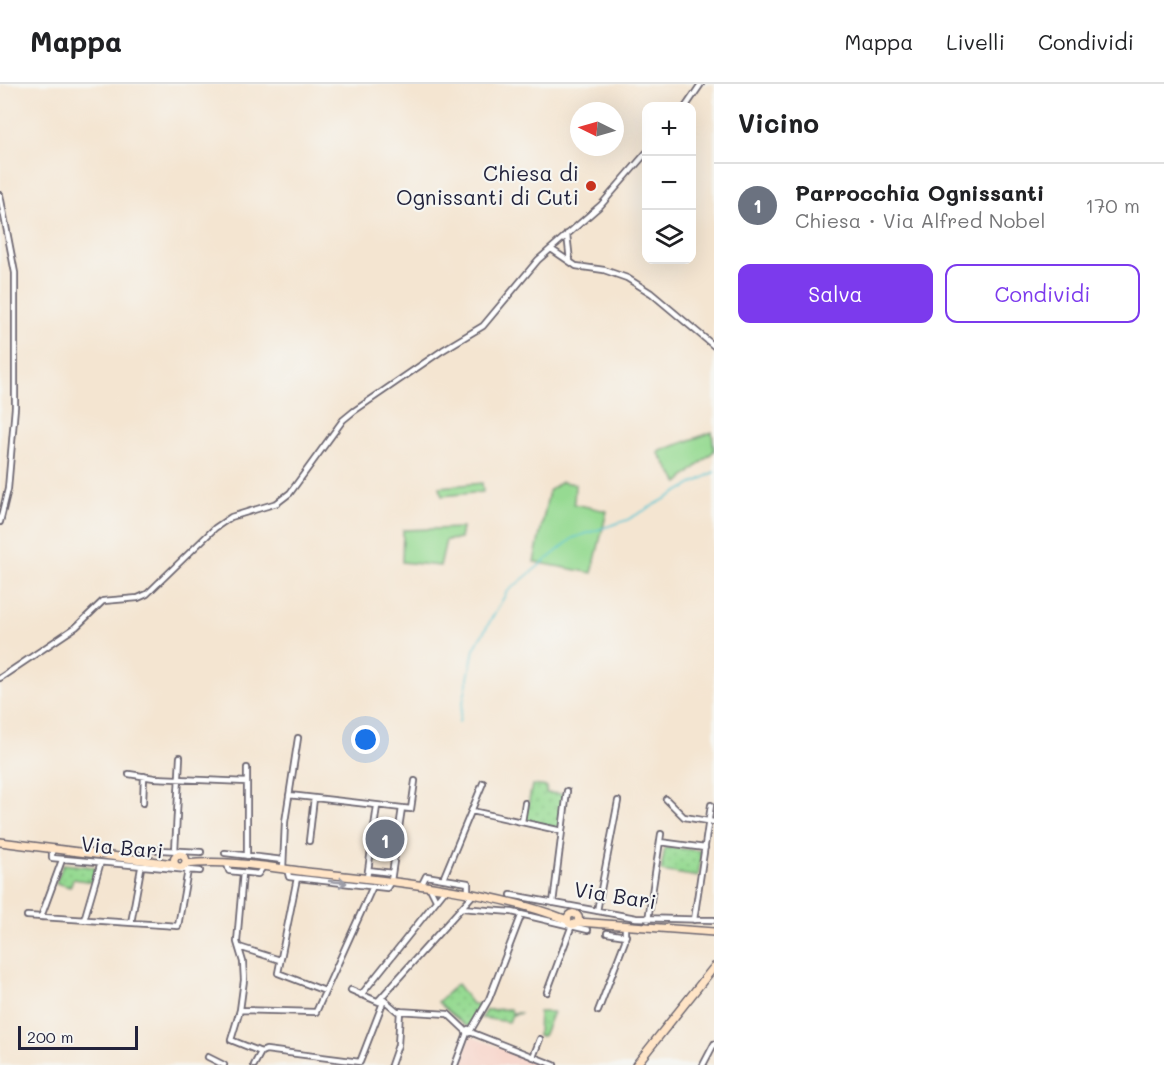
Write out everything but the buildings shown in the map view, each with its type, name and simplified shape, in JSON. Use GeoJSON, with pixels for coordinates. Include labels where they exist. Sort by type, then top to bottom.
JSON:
{"type":"FeatureCollection","features":[{"type":"Feature","properties":{"kind":"main road","name":"Via Bari"},"geometry":{"type":"LineString","coordinates":[[0,842],[159,860],[226,864],[243,869],[261,867],[368,874],[391,877],[421,886],[592,922],[625,927],[689,931],[714,930]]}},
{"type":"Feature","properties":{"kind":"main road"},"geometry":{"type":"LineString","coordinates":[[636,1065],[714,968]]}},
{"type":"Feature","properties":{"kind":"street"},"geometry":{"type":"LineString","coordinates":[[689,102],[702,84]]}},
{"type":"Feature","properties":{"kind":"street"},"geometry":{"type":"LineString","coordinates":[[0,678],[68,634],[103,601],[138,598],[147,594],[207,535],[231,518],[277,503],[290,493],[344,420],[443,350],[483,326],[519,282],[551,249],[601,205],[643,156]]}},
{"type":"Feature","properties":{"kind":"street"},"geometry":{"type":"LineString","coordinates":[[0,195],[15,273],[15,407],[8,489],[0,522]]}},
{"type":"Feature","properties":{"kind":"street"},"geometry":{"type":"LineString","coordinates":[[567,234],[570,261]]}},
{"type":"Feature","properties":{"kind":"street"},"geometry":{"type":"LineString","coordinates":[[551,249],[576,266],[604,270],[627,278],[651,293],[714,346]]}},
{"type":"Feature","properties":{"kind":"street"},"geometry":{"type":"LineString","coordinates":[[298,738],[289,795],[283,860],[288,876],[297,878],[278,973],[325,991]]}},
{"type":"Feature","properties":{"kind":"street"},"geometry":{"type":"LineString","coordinates":[[27,916],[178,926],[180,757]]}},
{"type":"Feature","properties":{"kind":"street"},"geometry":{"type":"LineString","coordinates":[[247,768],[245,855],[238,947],[244,968],[240,1010],[231,1041],[261,1052],[266,1050],[360,1062],[382,1000],[470,895]]}},
{"type":"Feature","properties":{"kind":"street"},"geometry":{"type":"LineString","coordinates":[[129,774],[247,782]]}},
{"type":"Feature","properties":{"kind":"street"},"geometry":{"type":"LineString","coordinates":[[143,803],[144,776]]}},
{"type":"Feature","properties":{"kind":"street"},"geometry":{"type":"LineString","coordinates":[[289,795],[412,808],[415,781]]}},
{"type":"Feature","properties":{"kind":"street"},"geometry":{"type":"LineString","coordinates":[[443,879],[483,783]]}},
{"type":"Feature","properties":{"kind":"street"},"geometry":{"type":"LineString","coordinates":[[553,903],[567,791]]}},
{"type":"Feature","properties":{"kind":"street"},"geometry":{"type":"LineString","coordinates":[[309,842],[314,798]]}},
{"type":"Feature","properties":{"kind":"street"},"geometry":{"type":"LineString","coordinates":[[666,799],[684,817],[711,822]]}},
{"type":"Feature","properties":{"kind":"street"},"geometry":{"type":"LineString","coordinates":[[597,911],[618,801]]}},
{"type":"Feature","properties":{"kind":"street"},"geometry":{"type":"LineString","coordinates":[[522,822],[525,803]]}},
{"type":"Feature","properties":{"kind":"street"},"geometry":{"type":"LineString","coordinates":[[368,874],[377,806]]}},
{"type":"Feature","properties":{"kind":"street"},"geometry":{"type":"LineString","coordinates":[[694,920],[711,822],[711,806]]}},
{"type":"Feature","properties":{"kind":"street"},"geometry":{"type":"LineString","coordinates":[[391,877],[402,808]]}},
{"type":"Feature","properties":{"kind":"street"},"geometry":{"type":"LineString","coordinates":[[472,811],[562,831]]}},
{"type":"Feature","properties":{"kind":"street"},"geometry":{"type":"LineString","coordinates":[[648,920],[661,834]]}},
{"type":"Feature","properties":{"kind":"street"},"geometry":{"type":"LineString","coordinates":[[660,842],[705,848]]}},
{"type":"Feature","properties":{"kind":"street","name":"Via Bari"},"geometry":{"type":"LineString","coordinates":[[52,849],[51,858],[141,868],[180,861],[201,852]]}},
{"type":"Feature","properties":{"kind":"street","name":"Via Bari"},"geometry":{"type":"LineString","coordinates":[[141,849],[180,861],[200,871]]}},
{"type":"Feature","properties":{"kind":"street"},"geometry":{"type":"LineString","coordinates":[[74,861],[76,851]]}},
{"type":"Feature","properties":{"kind":"street"},"geometry":{"type":"LineString","coordinates":[[225,853],[283,860]]}},
{"type":"Feature","properties":{"kind":"street"},"geometry":{"type":"LineString","coordinates":[[260,857],[261,867]]}},
{"type":"Feature","properties":{"kind":"street"},"geometry":{"type":"LineString","coordinates":[[41,917],[62,860]]}},
{"type":"Feature","properties":{"kind":"street"},"geometry":{"type":"LineString","coordinates":[[84,920],[100,864]]}},
{"type":"Feature","properties":{"kind":"street"},"geometry":{"type":"LineString","coordinates":[[131,923],[141,868]]}},
{"type":"Feature","properties":{"kind":"street","name":"Via Bari"},"geometry":{"type":"LineString","coordinates":[[297,878],[387,888],[391,877]]}},
{"type":"Feature","properties":{"kind":"street","name":"Via Bari"},"geometry":{"type":"LineString","coordinates":[[421,886],[424,877],[443,879],[469,884],[470,895]]}},
{"type":"Feature","properties":{"kind":"street"},"geometry":{"type":"LineString","coordinates":[[240,1010],[316,1012],[373,886]]}},
{"type":"Feature","properties":{"kind":"street"},"geometry":{"type":"LineString","coordinates":[[430,888],[436,900]]}},
{"type":"Feature","properties":{"kind":"street"},"geometry":{"type":"LineString","coordinates":[[361,994],[444,891]]}},
{"type":"Feature","properties":{"kind":"street","name":"Via Bari"},"geometry":{"type":"LineString","coordinates":[[511,895],[553,903],[588,930]]}},
{"type":"Feature","properties":{"kind":"street","name":"Via Bari"},"geometry":{"type":"LineString","coordinates":[[461,908],[510,912],[521,916],[573,918],[597,911],[648,920],[714,920]]}},
{"type":"Feature","properties":{"kind":"street"},"geometry":{"type":"LineString","coordinates":[[454,1065],[469,1032],[487,1004],[521,916]]}},
{"type":"Feature","properties":{"kind":"street"},"geometry":{"type":"LineString","coordinates":[[547,992],[573,918]]}},
{"type":"Feature","properties":{"kind":"street"},"geometry":{"type":"LineString","coordinates":[[672,921],[675,930]]}},
{"type":"Feature","properties":{"kind":"street"},"geometry":{"type":"LineString","coordinates":[[675,930],[678,921]]}},
{"type":"Feature","properties":{"kind":"street"},"geometry":{"type":"LineString","coordinates":[[598,1011],[626,936],[625,927]]}},
{"type":"Feature","properties":{"kind":"street","name":"Via Bari"},"geometry":{"type":"LineString","coordinates":[[607,933],[626,936]]}},
{"type":"Feature","properties":{"kind":"street"},"geometry":{"type":"LineString","coordinates":[[238,947],[280,960]]}},
{"type":"Feature","properties":{"kind":"street"},"geometry":{"type":"LineString","coordinates":[[351,990],[382,1000],[396,1011],[448,1014],[469,1032],[554,1065]]}},
{"type":"Feature","properties":{"kind":"street"},"geometry":{"type":"LineString","coordinates":[[391,1065],[398,1045],[400,1011]]}},
{"type":"Feature","properties":{"kind":"street"},"geometry":{"type":"LineString","coordinates":[[533,1057],[540,1039]]}},
{"type":"Feature","properties":{"kind":"street"},"geometry":{"type":"LineString","coordinates":[[703,1065],[714,1044]]}},
{"type":"Feature","properties":{"kind":"street"},"geometry":{"type":"LineString","coordinates":[[254,1065],[261,1052]]}},
{"type":"Feature","properties":{"kind":"street"},"geometry":{"type":"LineString","coordinates":[[208,1057],[224,1065]]}},
{"type":"Feature","properties":{"kind":"shaded area"},"geometry":{"type":"Polygon","coordinates":[[[470,1036],[547,1065],[458,1065],[470,1036]]]}},
{"type":"Feature","properties":{"kind":"green space"},"geometry":{"type":"Polygon","coordinates":[[[712,432],[714,451],[678,483],[658,452],[712,432]]]}},
{"type":"Feature","properties":{"kind":"green space"},"geometry":{"type":"Polygon","coordinates":[[[561,482],[575,484],[574,504],[607,511],[592,573],[534,562],[549,491],[561,482]]]}},
{"type":"Feature","properties":{"kind":"green space"},"geometry":{"type":"Polygon","coordinates":[[[482,483],[483,492],[442,496],[440,487],[482,483]]]}},
{"type":"Feature","properties":{"kind":"green space"},"geometry":{"type":"Polygon","coordinates":[[[462,528],[460,539],[446,540],[440,566],[402,562],[403,530],[462,528]]]}},
{"type":"Feature","properties":{"kind":"green space"},"geometry":{"type":"Polygon","coordinates":[[[532,785],[547,787],[546,793],[565,794],[560,828],[525,821],[532,785]]]}},
{"type":"Feature","properties":{"kind":"green space"},"geometry":{"type":"Polygon","coordinates":[[[378,838],[393,840],[389,863],[375,861],[378,838]]]}},
{"type":"Feature","properties":{"kind":"green space"},"geometry":{"type":"Polygon","coordinates":[[[665,847],[702,851],[698,877],[661,871],[665,847]]]}},
{"type":"Feature","properties":{"kind":"green space"},"geometry":{"type":"Polygon","coordinates":[[[63,864],[93,867],[96,870],[92,882],[73,879],[70,887],[56,883],[63,864]]]}},
{"type":"Feature","properties":{"kind":"green space"},"geometry":{"type":"Polygon","coordinates":[[[457,984],[472,1004],[484,1005],[470,1026],[465,1026],[438,1002],[457,984]]]}},
{"type":"Feature","properties":{"kind":"green space"},"geometry":{"type":"Polygon","coordinates":[[[510,1009],[512,1013],[521,1013],[512,1015],[509,1022],[481,1018],[486,1010],[510,1009]]]}},
{"type":"Feature","properties":{"kind":"green space"},"geometry":{"type":"Polygon","coordinates":[[[539,1012],[553,1012],[543,1036],[538,1036],[539,1012]]]}},
{"type":"Feature","properties":{"kind":"waterway"},"geometry":{"type":"LineString","coordinates":[[459,722],[474,649],[507,592],[573,538],[627,520],[714,472]]}},
{"type":"Feature","properties":{"kind":"place","name":"Chiesa di Ognissanti di Cuti"},"geometry":{"type":"Point","coordinates":[591,186]}},
{"type":"Feature","properties":{"kind":"place","name":"Parrocchia Ognissanti"},"geometry":{"type":"Point","coordinates":[385,839]}}]}
